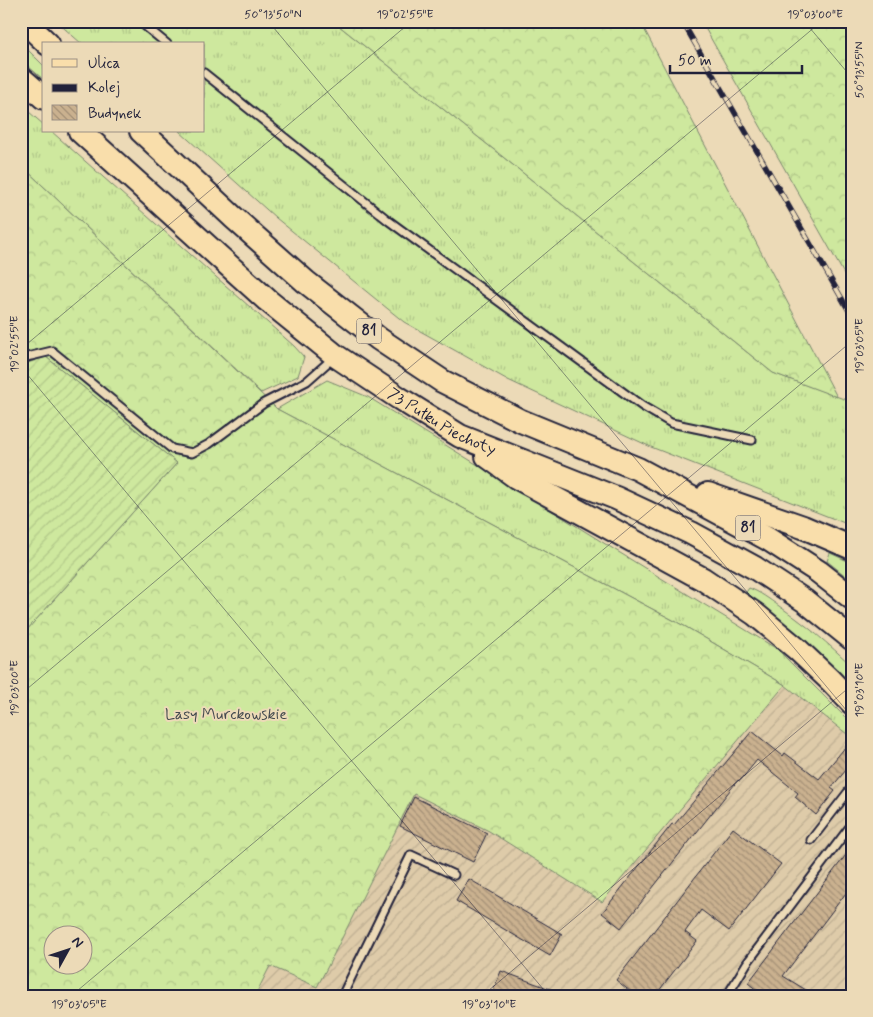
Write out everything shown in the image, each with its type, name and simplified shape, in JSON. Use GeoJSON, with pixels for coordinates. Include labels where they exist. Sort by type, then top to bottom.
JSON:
{"type":"FeatureCollection","features":[{"type":"Feature","properties":{"kind":"main road"},"geometry":{"type":"LineString","coordinates":[[24,21],[46,42]]}},
{"type":"Feature","properties":{"kind":"main road"},"geometry":{"type":"LineString","coordinates":[[21,78],[42,96]]}},
{"type":"Feature","properties":{"kind":"main road","name":"73 Pułku Piechoty"},"geometry":{"type":"LineString","coordinates":[[81,132],[267,300],[336,356],[399,398],[460,436],[616,498],[691,533],[755,568],[805,601],[852,639]]}},
{"type":"Feature","properties":{"kind":"main road","name":"73 Pułku Piechoty"},"geometry":{"type":"LineString","coordinates":[[142,132],[306,282],[387,344],[442,381],[521,421],[638,469],[768,539],[818,572],[852,598]]}},
{"type":"Feature","properties":{"kind":"main road"},"geometry":{"type":"LineString","coordinates":[[460,436],[516,477],[702,579],[747,609],[797,649],[852,703]]}},
{"type":"Feature","properties":{"kind":"main road"},"geometry":{"type":"LineString","coordinates":[[638,469],[804,527],[852,548]]}},
{"type":"Feature","properties":{"kind":"lane"},"geometry":{"type":"LineString","coordinates":[[139,21],[165,42]]}},
{"type":"Feature","properties":{"kind":"lane"},"geometry":{"type":"LineString","coordinates":[[205,74],[388,221],[642,406],[671,423],[752,440]]}},
{"type":"Feature","properties":{"kind":"lane"},"geometry":{"type":"LineString","coordinates":[[21,359],[52,351],[172,448],[192,453],[209,444],[264,403],[307,381],[336,356]]}},
{"type":"Feature","properties":{"kind":"lane"},"geometry":{"type":"LineString","coordinates":[[811,840],[852,788]]}},
{"type":"Feature","properties":{"kind":"lane"},"geometry":{"type":"LineString","coordinates":[[727,996],[748,963],[852,824]]}},
{"type":"Feature","properties":{"kind":"lane"},"geometry":{"type":"LineString","coordinates":[[342,996],[411,855],[454,875]]}},
{"type":"Feature","properties":{"kind":"shaded area"},"geometry":{"type":"Polygon","coordinates":[[[785,685],[852,738],[852,996],[255,996],[270,966],[317,986],[414,794],[489,831],[602,902],[785,685]]]}},
{"type":"Feature","properties":{"kind":"green space"},"geometry":{"type":"Polygon","coordinates":[[[56,21],[333,21],[773,373],[852,402],[852,526],[651,447],[508,380],[404,322],[276,218],[180,132],[205,132],[205,42],[80,42],[56,21]]]}},
{"type":"Feature","properties":{"kind":"green space"},"geometry":{"type":"Polygon","coordinates":[[[333,21],[640,21],[837,397],[773,373],[333,21]]]}},
{"type":"Feature","properties":{"kind":"green space"},"geometry":{"type":"Polygon","coordinates":[[[701,21],[852,21],[852,288],[701,21]]]}},
{"type":"Feature","properties":{"kind":"green space"},"geometry":{"type":"Polygon","coordinates":[[[21,43],[42,64],[42,78],[21,60],[21,43]]]}},
{"type":"Feature","properties":{"kind":"green space"},"geometry":{"type":"Polygon","coordinates":[[[21,105],[42,123],[42,132],[52,132],[294,346],[304,357],[298,376],[261,393],[21,165],[21,105]]]}},
{"type":"Feature","properties":{"kind":"green space","name":"Lasy Murckowskie"},"geometry":{"type":"Polygon","coordinates":[[[21,165],[277,409],[686,627],[785,685],[602,902],[489,831],[414,794],[317,987],[270,966],[255,996],[21,996],[21,634],[25,632],[177,463],[46,357],[21,365],[21,165]]]}},
{"type":"Feature","properties":{"kind":"green space"},"geometry":{"type":"Polygon","coordinates":[[[46,357],[177,463],[25,632],[21,634],[21,365],[46,357]]]}},
{"type":"Feature","properties":{"kind":"green space"},"geometry":{"type":"Polygon","coordinates":[[[327,380],[368,397],[777,649],[852,724],[852,738],[785,685],[686,627],[277,409],[327,380]]]}},
{"type":"Feature","properties":{"kind":"green space"},"geometry":{"type":"Polygon","coordinates":[[[830,553],[852,563],[852,581],[827,561],[830,553]]]}},
{"type":"Feature","properties":{"kind":"green space"},"geometry":{"type":"Polygon","coordinates":[[[749,588],[764,596],[798,620],[852,666],[852,690],[744,595],[749,588]]]}},
{"type":"Feature","properties":{"kind":"building"},"geometry":{"type":"Polygon","coordinates":[[[752,731],[783,756],[785,753],[819,779],[852,739],[852,763],[831,788],[835,791],[816,815],[795,797],[798,793],[757,760],[740,781],[738,780],[621,928],[602,913],[672,824],[674,825],[752,731]]]}},
{"type":"Feature","properties":{"kind":"building"},"geometry":{"type":"Polygon","coordinates":[[[414,797],[487,833],[473,862],[400,826],[414,797]]]}},
{"type":"Feature","properties":{"kind":"building"},"geometry":{"type":"Polygon","coordinates":[[[733,828],[781,864],[729,931],[701,910],[685,932],[697,941],[655,996],[636,996],[616,980],[733,828]]]}},
{"type":"Feature","properties":{"kind":"building"},"geometry":{"type":"Polygon","coordinates":[[[852,847],[852,885],[783,976],[816,996],[764,996],[748,983],[852,847]]]}},
{"type":"Feature","properties":{"kind":"building"},"geometry":{"type":"Polygon","coordinates":[[[469,879],[562,934],[550,956],[456,901],[469,879]]]}},
{"type":"Feature","properties":{"kind":"building"},"geometry":{"type":"Polygon","coordinates":[[[501,971],[564,994],[563,996],[491,996],[501,971]]]}},
{"type":"Feature","properties":{"kind":"railway"},"geometry":{"type":"LineString","coordinates":[[682,21],[852,316]]}}]}
